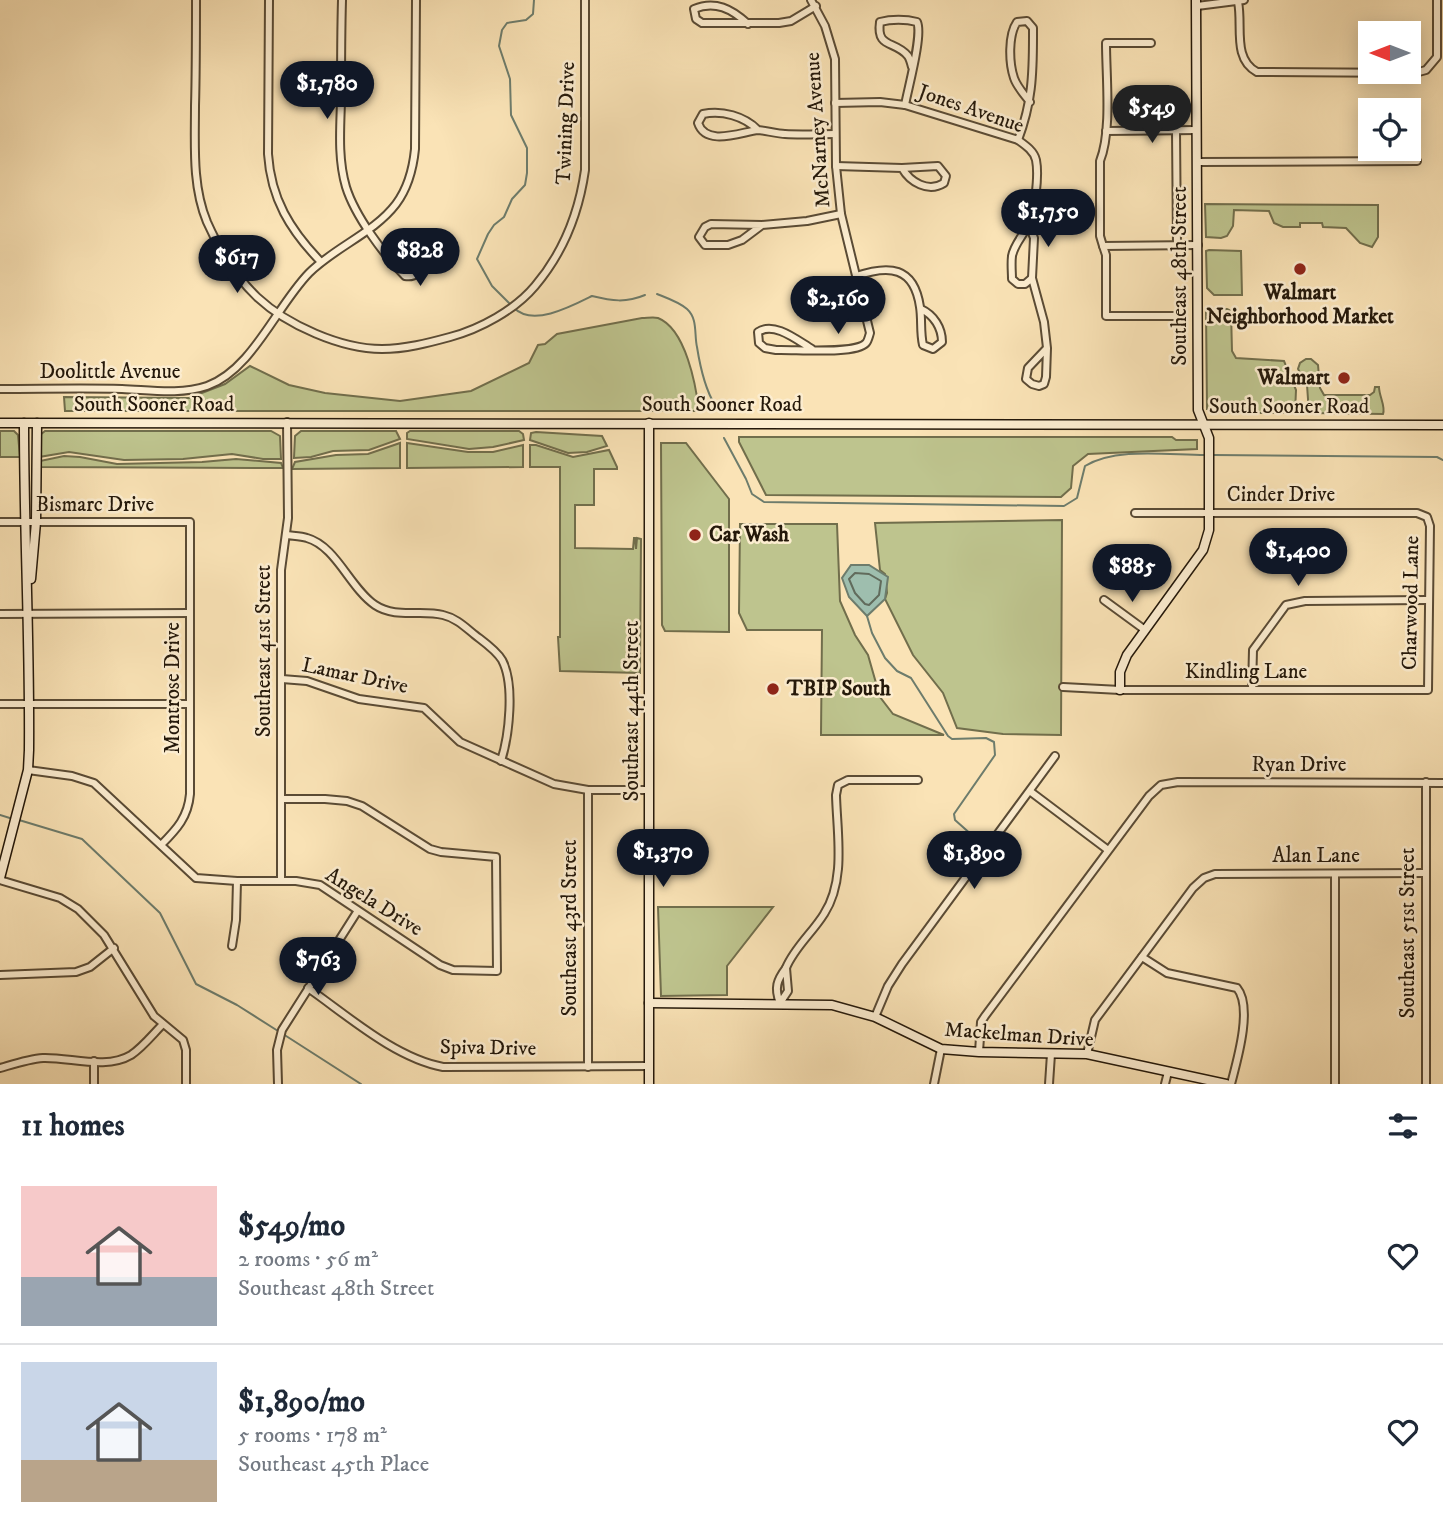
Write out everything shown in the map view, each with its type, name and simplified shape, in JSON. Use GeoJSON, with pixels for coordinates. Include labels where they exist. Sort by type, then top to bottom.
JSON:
{"type":"FeatureCollection","features":[{"type":"Feature","properties":{"kind":"main road","name":"Southeast 48th Street"},"geometry":{"type":"LineString","coordinates":[[1120,690],[1123,663],[1203,550],[1209,530],[1209,446],[1198,410],[1197,3]]}},
{"type":"Feature","properties":{"kind":"main road","name":"Southeast 44th Street"},"geometry":{"type":"LineString","coordinates":[[649,422],[649,1084]]}},
{"type":"Feature","properties":{"kind":"main road","name":"South Sooner Road"},"geometry":{"type":"LineString","coordinates":[[0,423],[1443,425]]}},
{"type":"Feature","properties":{"kind":"main road"},"geometry":{"type":"LineString","coordinates":[[0,879],[28,770],[29,613],[24,522],[24,423]]}},
{"type":"Feature","properties":{"kind":"main road"},"geometry":{"type":"LineString","coordinates":[[29,613],[36,522],[37,423]]}},
{"type":"Feature","properties":{"kind":"main road","name":"Mackelman Drive"},"geometry":{"type":"LineString","coordinates":[[649,1003],[832,1005],[875,1017],[941,1049],[1087,1054],[1226,1084]]}},
{"type":"Feature","properties":{"kind":"street","name":"Twining Drive"},"geometry":{"type":"LineString","coordinates":[[196,0],[195,170],[206,220],[227,261],[257,298],[309,331],[331,340],[382,349],[428,344],[465,334],[521,299],[534,287],[556,257],[573,221],[582,192],[586,157],[585,0]]}},
{"type":"Feature","properties":{"kind":"street"},"geometry":{"type":"LineString","coordinates":[[269,0],[270,174],[280,208],[289,225],[321,262]]}},
{"type":"Feature","properties":{"kind":"street"},"geometry":{"type":"LineString","coordinates":[[342,0],[341,161],[351,201],[394,263],[409,277],[422,269],[425,261],[414,253],[394,263]]}},
{"type":"Feature","properties":{"kind":"street","name":"Doolittle Avenue"},"geometry":{"type":"LineString","coordinates":[[0,389],[161,391],[204,387],[219,381],[234,369],[247,356],[294,290],[321,262],[393,207],[404,190],[412,170],[415,149],[416,0]]}},
{"type":"Feature","properties":{"kind":"street"},"geometry":{"type":"LineString","coordinates":[[1197,3],[1241,1],[1241,50],[1244,62],[1253,70],[1262,73],[1421,73],[1430,67],[1437,57],[1437,0]]}},
{"type":"Feature","properties":{"kind":"street"},"geometry":{"type":"LineString","coordinates":[[748,24],[736,13],[716,4],[708,3],[694,9],[696,19],[702,23],[763,25],[791,21],[813,3]]}},
{"type":"Feature","properties":{"kind":"street","name":"McNarney Avenue"},"geometry":{"type":"LineString","coordinates":[[812,349],[858,348],[866,343],[870,333],[841,214],[836,166],[835,59],[825,26],[813,3]]}},
{"type":"Feature","properties":{"kind":"street"},"geometry":{"type":"LineString","coordinates":[[1018,139],[1030,102],[1032,90],[1033,28],[1027,21],[1017,22],[1012,29],[1011,38],[1014,77],[1030,102]]}},
{"type":"Feature","properties":{"kind":"street"},"geometry":{"type":"LineString","coordinates":[[905,105],[912,67],[919,27],[917,22],[880,22],[880,39],[908,56],[912,67]]}},
{"type":"Feature","properties":{"kind":"street"},"geometry":{"type":"LineString","coordinates":[[1151,43],[1106,43],[1106,131],[1100,161],[1100,236],[1106,255],[1106,316],[1179,316]]}},
{"type":"Feature","properties":{"kind":"street","name":"Jones Avenue"},"geometry":{"type":"LineString","coordinates":[[835,103],[880,102],[905,105],[1018,139],[1032,152],[1036,161],[1035,196],[1029,225],[1012,255],[1013,279],[1018,284],[1025,284],[1032,278]]}},
{"type":"Feature","properties":{"kind":"street"},"geometry":{"type":"LineString","coordinates":[[758,130],[743,119],[723,114],[703,114],[698,123],[700,129],[708,135],[745,134],[758,130],[791,135],[835,134]]}},
{"type":"Feature","properties":{"kind":"street"},"geometry":{"type":"LineString","coordinates":[[1106,131],[1197,130]]}},
{"type":"Feature","properties":{"kind":"street"},"geometry":{"type":"LineString","coordinates":[[1176,131],[1177,245]]}},
{"type":"Feature","properties":{"kind":"street"},"geometry":{"type":"LineString","coordinates":[[1198,162],[1417,161]]}},
{"type":"Feature","properties":{"kind":"street"},"geometry":{"type":"LineString","coordinates":[[836,166],[938,166],[946,176],[944,183],[931,187],[914,182],[901,168]]}},
{"type":"Feature","properties":{"kind":"street"},"geometry":{"type":"LineString","coordinates":[[762,225],[742,240],[728,245],[705,245],[699,237],[710,224],[762,225],[807,221],[841,214]]}},
{"type":"Feature","properties":{"kind":"street"},"geometry":{"type":"LineString","coordinates":[[1029,225],[1034,238],[1032,278],[1044,322],[1047,348],[1044,384],[1032,384],[1026,379],[1028,368],[1047,348]]}},
{"type":"Feature","properties":{"kind":"street"},"geometry":{"type":"LineString","coordinates":[[1103,246],[1198,245]]}},
{"type":"Feature","properties":{"kind":"street"},"geometry":{"type":"LineString","coordinates":[[856,276],[880,269],[900,272],[906,276],[921,309],[923,345],[933,349],[942,342],[940,331],[929,314],[921,309]]}},
{"type":"Feature","properties":{"kind":"street"},"geometry":{"type":"LineString","coordinates":[[771,328],[812,349],[765,348],[759,343],[758,332],[771,328]]}},
{"type":"Feature","properties":{"kind":"street","name":"Southeast 41st Street"},"geometry":{"type":"LineString","coordinates":[[281,880],[281,570],[286,535],[287,422]]}},
{"type":"Feature","properties":{"kind":"street","name":"Cinder Drive"},"geometry":{"type":"LineString","coordinates":[[1135,513],[1417,513],[1427,517]]}},
{"type":"Feature","properties":{"kind":"street","name":"Charwood Lane"},"geometry":{"type":"LineString","coordinates":[[1427,517],[1430,526],[1428,690]]}},
{"type":"Feature","properties":{"kind":"street","name":"Bismarc Drive"},"geometry":{"type":"LineString","coordinates":[[0,522],[190,522]]}},
{"type":"Feature","properties":{"kind":"street","name":"Montrose Drive"},"geometry":{"type":"LineString","coordinates":[[161,845],[183,820],[189,806],[190,522]]}},
{"type":"Feature","properties":{"kind":"street"},"geometry":{"type":"LineString","coordinates":[[286,535],[308,538],[320,543],[363,596],[377,607],[397,612],[430,612],[457,620],[501,658],[507,671],[509,693],[508,729],[501,761]]}},
{"type":"Feature","properties":{"kind":"street"},"geometry":{"type":"LineString","coordinates":[[1104,600],[1145,630]]}},
{"type":"Feature","properties":{"kind":"street"},"geometry":{"type":"LineString","coordinates":[[1252,689],[1253,650],[1286,605],[1305,601],[1427,600]]}},
{"type":"Feature","properties":{"kind":"street"},"geometry":{"type":"LineString","coordinates":[[0,614],[190,613]]}},
{"type":"Feature","properties":{"kind":"street","name":"Lamar Drive"},"geometry":{"type":"LineString","coordinates":[[282,679],[307,681],[359,699],[424,708],[460,743],[554,784],[588,790],[649,790]]}},
{"type":"Feature","properties":{"kind":"street","name":"Kindling Lane"},"geometry":{"type":"LineString","coordinates":[[1063,687],[1120,690],[1428,690]]}},
{"type":"Feature","properties":{"kind":"street"},"geometry":{"type":"LineString","coordinates":[[0,704],[190,704]]}},
{"type":"Feature","properties":{"kind":"street"},"geometry":{"type":"LineString","coordinates":[[875,1017],[888,986],[902,964],[1055,756]]}},
{"type":"Feature","properties":{"kind":"street","name":"Angela Drive"},"geometry":{"type":"LineString","coordinates":[[28,770],[72,776],[94,783],[196,878],[307,881],[320,885],[440,965],[453,970],[497,971],[496,857],[430,849],[362,806],[347,801],[281,799]]}},
{"type":"Feature","properties":{"kind":"street"},"geometry":{"type":"LineString","coordinates":[[780,1003],[776,993],[778,979],[824,915],[837,885],[838,785],[848,780],[918,780]]}},
{"type":"Feature","properties":{"kind":"street","name":"Southeast 51st Street"},"geometry":{"type":"LineString","coordinates":[[1426,782],[1426,1084]]}},
{"type":"Feature","properties":{"kind":"street","name":"Ryan Drive"},"geometry":{"type":"LineString","coordinates":[[1108,850],[1156,788],[1167,783],[1443,783]]}},
{"type":"Feature","properties":{"kind":"street","name":"Southeast 43rd Street"},"geometry":{"type":"LineString","coordinates":[[588,790],[588,1067]]}},
{"type":"Feature","properties":{"kind":"street"},"geometry":{"type":"LineString","coordinates":[[979,1052],[981,1022],[1108,850],[1031,792]]}},
{"type":"Feature","properties":{"kind":"street","name":"Alan Lane"},"geometry":{"type":"LineString","coordinates":[[1142,957],[1193,888],[1206,877],[1215,874],[1426,873]]}},
{"type":"Feature","properties":{"kind":"street"},"geometry":{"type":"LineString","coordinates":[[1335,874],[1335,1084]]}},
{"type":"Feature","properties":{"kind":"street"},"geometry":{"type":"LineString","coordinates":[[0,879],[60,898],[78,909],[114,948],[148,1006],[163,1024],[183,1040],[186,1050],[186,1084]]}},
{"type":"Feature","properties":{"kind":"street"},"geometry":{"type":"LineString","coordinates":[[232,946],[237,881]]}},
{"type":"Feature","properties":{"kind":"street"},"geometry":{"type":"LineString","coordinates":[[278,1084],[277,1050],[282,1030],[357,912]]}},
{"type":"Feature","properties":{"kind":"street"},"geometry":{"type":"LineString","coordinates":[[0,975],[76,972],[90,967],[114,948]]}},
{"type":"Feature","properties":{"kind":"street"},"geometry":{"type":"LineString","coordinates":[[1087,1054],[1095,1020],[1142,957],[1167,973],[1240,990],[1242,1038],[1231,1084]]}},
{"type":"Feature","properties":{"kind":"street"},"geometry":{"type":"LineString","coordinates":[[780,1003],[788,991],[786,968]]}},
{"type":"Feature","properties":{"kind":"street"},"geometry":{"type":"LineString","coordinates":[[777,984],[789,985]]}},
{"type":"Feature","properties":{"kind":"street","name":"Spiva Drive"},"geometry":{"type":"LineString","coordinates":[[308,988],[423,1063],[443,1067],[649,1066]]}},
{"type":"Feature","properties":{"kind":"street"},"geometry":{"type":"LineString","coordinates":[[0,1068],[43,1058],[94,1061],[129,1056],[163,1024]]}},
{"type":"Feature","properties":{"kind":"street"},"geometry":{"type":"LineString","coordinates":[[934,1084],[941,1049]]}},
{"type":"Feature","properties":{"kind":"street"},"geometry":{"type":"LineString","coordinates":[[1049,1084],[1051,1054]]}},
{"type":"Feature","properties":{"kind":"street"},"geometry":{"type":"LineString","coordinates":[[94,1061],[94,1084]]}},
{"type":"Feature","properties":{"kind":"street"},"geometry":{"type":"LineString","coordinates":[[1165,1084],[1168,1072]]}},
{"type":"Feature","properties":{"kind":"green space"},"geometry":{"type":"Polygon","coordinates":[[[1205,204],[1378,205],[1378,237],[1372,247],[1360,243],[1346,228],[1323,227],[1322,223],[1300,223],[1300,227],[1283,227],[1274,223],[1269,211],[1234,210],[1233,226],[1227,236],[1206,237],[1205,204]]]}},
{"type":"Feature","properties":{"kind":"green space"},"geometry":{"type":"Polygon","coordinates":[[[1206,251],[1241,251],[1242,295],[1214,295],[1207,288],[1206,251]]]}},
{"type":"Feature","properties":{"kind":"green space"},"geometry":{"type":"Polygon","coordinates":[[[1206,310],[1231,311],[1232,351],[1236,358],[1284,361],[1296,390],[1295,413],[1226,413],[1226,410],[1207,409],[1206,310]]]}},
{"type":"Feature","properties":{"kind":"green space"},"geometry":{"type":"Polygon","coordinates":[[[642,318],[658,318],[668,324],[676,334],[688,359],[699,411],[65,411],[64,397],[189,398],[225,384],[250,366],[289,385],[325,393],[400,401],[471,391],[529,363],[538,345],[545,344],[557,334],[642,318]]]}},
{"type":"Feature","properties":{"kind":"green space"},"geometry":{"type":"Polygon","coordinates":[[[1311,359],[1318,365],[1320,388],[1324,395],[1370,395],[1375,387],[1379,387],[1383,414],[1309,413],[1307,385],[1298,369],[1300,363],[1311,359]]]}},
{"type":"Feature","properties":{"kind":"green space"},"geometry":{"type":"Polygon","coordinates":[[[0,431],[14,431],[18,435],[20,457],[0,457],[0,431]]]}},
{"type":"Feature","properties":{"kind":"green space"},"geometry":{"type":"Polygon","coordinates":[[[45,431],[271,431],[280,436],[281,459],[232,454],[183,459],[124,460],[69,452],[39,457],[40,435],[45,431]]]}},
{"type":"Feature","properties":{"kind":"green space"},"geometry":{"type":"Polygon","coordinates":[[[301,431],[396,431],[400,439],[369,450],[333,451],[294,458],[295,436],[301,431]]]}},
{"type":"Feature","properties":{"kind":"green space"},"geometry":{"type":"Polygon","coordinates":[[[519,431],[524,440],[469,449],[407,439],[407,433],[519,431]]]}},
{"type":"Feature","properties":{"kind":"green space"},"geometry":{"type":"Polygon","coordinates":[[[531,433],[602,436],[607,446],[587,452],[568,453],[530,440],[531,433]]]}},
{"type":"Feature","properties":{"kind":"green space"},"geometry":{"type":"Polygon","coordinates":[[[739,437],[1172,437],[1176,440],[1197,440],[1197,449],[1088,454],[1073,466],[1071,488],[1061,497],[766,495],[739,442],[739,437]]]}},
{"type":"Feature","properties":{"kind":"green space"},"geometry":{"type":"Polygon","coordinates":[[[400,443],[400,468],[292,469],[295,462],[336,455],[368,454],[400,443]]]}},
{"type":"Feature","properties":{"kind":"green space"},"geometry":{"type":"Polygon","coordinates":[[[407,443],[468,452],[493,452],[523,445],[523,467],[407,468],[407,443]]]}},
{"type":"Feature","properties":{"kind":"green space","name":"Car Wash"},"geometry":{"type":"Polygon","coordinates":[[[661,443],[686,443],[729,499],[729,632],[665,631],[662,625],[661,443]]]}},
{"type":"Feature","properties":{"kind":"green space"},"geometry":{"type":"Polygon","coordinates":[[[530,445],[573,457],[609,450],[617,469],[594,469],[594,505],[575,505],[575,548],[633,549],[635,538],[636,549],[637,538],[641,539],[640,673],[560,671],[560,467],[530,467],[530,445]]]}},
{"type":"Feature","properties":{"kind":"green space"},"geometry":{"type":"Polygon","coordinates":[[[64,456],[117,464],[236,459],[281,463],[283,468],[40,467],[40,461],[64,456]]]}},
{"type":"Feature","properties":{"kind":"green space"},"geometry":{"type":"Polygon","coordinates":[[[1062,520],[1061,735],[1003,734],[957,728],[943,693],[913,655],[885,599],[885,574],[880,570],[875,523],[1062,520]]]}},
{"type":"Feature","properties":{"kind":"green space"},"geometry":{"type":"Polygon","coordinates":[[[740,524],[837,524],[840,601],[855,635],[868,655],[880,697],[893,714],[944,735],[821,735],[822,630],[747,630],[739,613],[740,524]]]}},
{"type":"Feature","properties":{"kind":"green space"},"geometry":{"type":"Polygon","coordinates":[[[658,907],[773,907],[727,966],[727,995],[661,996],[658,907]]]}},
{"type":"Feature","properties":{"kind":"water"},"geometry":{"type":"Polygon","coordinates":[[[851,565],[869,565],[888,577],[885,599],[867,616],[849,597],[842,578],[851,565]]]}},
{"type":"Feature","properties":{"kind":"waterway"},"geometry":{"type":"LineString","coordinates":[[510,304],[492,286],[477,259],[488,234],[504,217],[512,199],[525,185],[527,148],[511,115],[510,79],[499,46],[502,30],[507,23],[526,20],[533,14],[534,0]]}},
{"type":"Feature","properties":{"kind":"waterway"},"geometry":{"type":"LineString","coordinates":[[657,294],[684,307],[693,317],[701,369],[715,405]]}},
{"type":"Feature","properties":{"kind":"waterway"},"geometry":{"type":"LineString","coordinates":[[514,308],[531,316],[542,315],[564,309],[592,296],[619,300],[645,295]]}},
{"type":"Feature","properties":{"kind":"waterway"},"geometry":{"type":"LineString","coordinates":[[724,438],[752,494],[764,502],[1064,506],[1077,498],[1085,466],[1098,460],[1143,453],[1205,455]]}},
{"type":"Feature","properties":{"kind":"waterway"},"geometry":{"type":"LineString","coordinates":[[1214,455],[1437,457],[1443,460]]}},
{"type":"Feature","properties":{"kind":"waterway"},"geometry":{"type":"LineString","coordinates":[[867,616],[872,633],[885,658],[897,671],[911,678],[948,736],[952,739],[986,738],[994,742],[995,755],[954,814],[955,820],[982,844]]}},
{"type":"Feature","properties":{"kind":"waterway"},"geometry":{"type":"LineString","coordinates":[[0,815],[13,819]]}},
{"type":"Feature","properties":{"kind":"waterway"},"geometry":{"type":"LineString","coordinates":[[19,820],[82,839],[160,913],[196,984],[237,1005],[278,1031]]}},
{"type":"Feature","properties":{"kind":"waterway"},"geometry":{"type":"LineString","coordinates":[[283,1034],[361,1084]]}},
{"type":"Feature","properties":{"kind":"place","name":"Walmart Neighborhood Market"},"geometry":{"type":"Point","coordinates":[1300,269]}},
{"type":"Feature","properties":{"kind":"place","name":"Walmart"},"geometry":{"type":"Point","coordinates":[1344,378]}},
{"type":"Feature","properties":{"kind":"place","name":"Car Wash"},"geometry":{"type":"Point","coordinates":[695,535]}},
{"type":"Feature","properties":{"kind":"place","name":"TBIP South"},"geometry":{"type":"Point","coordinates":[773,689]}}]}
